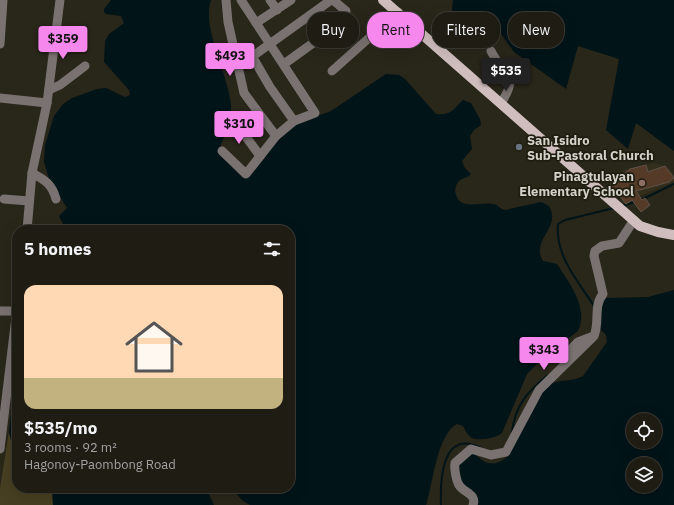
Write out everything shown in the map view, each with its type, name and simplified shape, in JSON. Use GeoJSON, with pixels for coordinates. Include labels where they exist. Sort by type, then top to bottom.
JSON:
{"type":"FeatureCollection","features":[{"type":"Feature","properties":{"kind":"main road"},"geometry":{"type":"LineString","coordinates":[[383,0],[398,12]]}},
{"type":"Feature","properties":{"kind":"main road"},"geometry":{"type":"LineString","coordinates":[[424,35],[634,220],[644,228],[663,234],[674,235]]}},
{"type":"Feature","properties":{"kind":"street"},"geometry":{"type":"LineString","coordinates":[[0,44],[3,0]]}},
{"type":"Feature","properties":{"kind":"street"},"geometry":{"type":"LineString","coordinates":[[26,225],[32,173],[49,90],[60,0]]}},
{"type":"Feature","properties":{"kind":"street"},"geometry":{"type":"LineString","coordinates":[[226,0],[228,22],[244,93],[276,136]]}},
{"type":"Feature","properties":{"kind":"street"},"geometry":{"type":"LineString","coordinates":[[222,151],[246,174],[276,136],[294,121],[315,113],[241,0]]}},
{"type":"Feature","properties":{"kind":"street"},"geometry":{"type":"LineString","coordinates":[[270,0],[277,10]]}},
{"type":"Feature","properties":{"kind":"street"},"geometry":{"type":"LineString","coordinates":[[256,23],[291,0]]}},
{"type":"Feature","properties":{"kind":"street"},"geometry":{"type":"LineString","coordinates":[[239,66],[332,0],[346,11],[345,20],[284,64]]}},
{"type":"Feature","properties":{"kind":"street"},"geometry":{"type":"LineString","coordinates":[[332,71],[367,40]]}},
{"type":"Feature","properties":{"kind":"street"},"geometry":{"type":"LineString","coordinates":[[491,51],[510,81],[510,89],[501,103]]}},
{"type":"Feature","properties":{"kind":"street"},"geometry":{"type":"LineString","coordinates":[[252,56],[270,87],[294,121]]}},
{"type":"Feature","properties":{"kind":"street"},"geometry":{"type":"LineString","coordinates":[[49,90],[60,85],[85,66]]}},
{"type":"Feature","properties":{"kind":"street"},"geometry":{"type":"LineString","coordinates":[[0,98],[47,103]]}},
{"type":"Feature","properties":{"kind":"street"},"geometry":{"type":"LineString","coordinates":[[236,123],[260,156]]}},
{"type":"Feature","properties":{"kind":"street"},"geometry":{"type":"LineString","coordinates":[[32,173],[49,183],[54,189],[56,199]]}},
{"type":"Feature","properties":{"kind":"street"},"geometry":{"type":"LineString","coordinates":[[4,199],[29,197]]}},
{"type":"Feature","properties":{"kind":"street"},"geometry":{"type":"LineString","coordinates":[[473,505],[473,497],[459,485],[455,463],[471,449],[491,455],[506,452],[539,390],[597,328],[597,303],[603,294],[594,256],[595,251],[602,246],[619,243],[634,220]]}},
{"type":"Feature","properties":{"kind":"street"},"geometry":{"type":"LineString","coordinates":[[0,311],[12,310]]}},
{"type":"Feature","properties":{"kind":"street"},"geometry":{"type":"LineString","coordinates":[[561,359],[578,342],[590,337]]}},
{"type":"Feature","properties":{"kind":"street"},"geometry":{"type":"LineString","coordinates":[[0,449],[12,351]]}},
{"type":"Feature","properties":{"kind":"shaded area"},"geometry":{"type":"Polygon","coordinates":[[[111,0],[211,0],[209,11],[212,37],[226,80],[231,106],[229,123],[219,150],[225,160],[243,178],[250,176],[277,140],[296,124],[331,111],[386,74],[399,75],[405,79],[436,114],[449,113],[463,100],[471,103],[480,119],[481,125],[474,130],[470,136],[472,149],[462,161],[465,168],[471,174],[460,180],[455,189],[456,195],[462,203],[489,203],[497,205],[505,210],[541,202],[549,206],[552,214],[552,221],[540,246],[540,253],[543,261],[557,264],[572,287],[581,313],[581,322],[578,331],[545,356],[527,374],[502,433],[491,438],[477,439],[470,437],[463,426],[457,424],[450,429],[440,448],[426,505],[250,505],[243,501],[236,493],[295,493],[295,225],[64,225],[59,216],[67,208],[49,179],[44,162],[45,145],[54,116],[63,104],[72,98],[97,89],[106,88],[125,97],[130,95],[129,90],[104,62],[105,41],[109,34],[124,23],[121,16],[106,14],[104,9],[111,0]]]}},
{"type":"Feature","properties":{"kind":"shaded area"},"geometry":{"type":"Polygon","coordinates":[[[453,0],[674,0],[674,151],[636,123],[628,149],[606,130],[619,59],[578,46],[566,89],[514,52],[511,48],[564,48],[564,12],[508,12],[508,44],[500,33],[500,12],[452,12],[453,0]]]}},
{"type":"Feature","properties":{"kind":"shaded area","name":"Pinagtulayan Elementary School"},"geometry":{"type":"Polygon","coordinates":[[[653,163],[665,166],[670,170],[674,176],[674,182],[632,199],[630,197],[622,202],[617,191],[610,183],[624,170],[653,163]]]}},
{"type":"Feature","properties":{"kind":"shaded area"},"geometry":{"type":"Polygon","coordinates":[[[674,290],[674,505],[476,505],[460,478],[459,462],[468,453],[475,454],[483,461],[492,464],[505,459],[509,455],[531,406],[543,389],[554,382],[575,379],[583,376],[607,342],[606,335],[599,328],[599,307],[604,298],[648,297],[674,290]]]}},
{"type":"Feature","properties":{"kind":"shaded area"},"geometry":{"type":"Polygon","coordinates":[[[12,406],[12,445],[9,432],[12,406]]]}},
{"type":"Feature","properties":{"kind":"shaded area"},"geometry":{"type":"Polygon","coordinates":[[[9,432],[12,445],[12,493],[52,493],[53,505],[0,505],[0,488],[9,432]]]}},
{"type":"Feature","properties":{"kind":"shaded area"},"geometry":{"type":"Polygon","coordinates":[[[52,493],[208,493],[214,505],[53,505],[52,493]]]}},
{"type":"Feature","properties":{"kind":"building","name":"Pinagtulayan Elementary School"},"geometry":{"type":"Polygon","coordinates":[[[646,165],[648,172],[665,166],[674,178],[669,182],[636,191],[642,200],[645,198],[650,205],[641,212],[632,200],[626,204],[616,191],[613,194],[606,188],[630,169],[646,165]]]}},
{"type":"Feature","properties":{"kind":"waterway"},"geometry":{"type":"LineString","coordinates":[[641,200],[674,184]]}},
{"type":"Feature","properties":{"kind":"waterway"},"geometry":{"type":"LineString","coordinates":[[622,206],[635,202]]}},
{"type":"Feature","properties":{"kind":"waterway"},"geometry":{"type":"LineString","coordinates":[[594,306],[575,278],[564,257],[560,247],[558,224],[565,220],[614,208]]}},
{"type":"Feature","properties":{"kind":"waterway"},"geometry":{"type":"LineString","coordinates":[[512,432],[519,406],[534,387],[548,375]]}},
{"type":"Feature","properties":{"kind":"waterway"},"geometry":{"type":"LineString","coordinates":[[441,505],[441,483],[443,471],[446,460],[451,451],[458,445],[468,444],[481,448]]}},
{"type":"Feature","properties":{"kind":"place","name":"San Isidro Sub-Pastoral Church"},"geometry":{"type":"Point","coordinates":[519,147]}},
{"type":"Feature","properties":{"kind":"place","name":"Pinagtulayan Elementary School"},"geometry":{"type":"Point","coordinates":[642,183]}}]}
